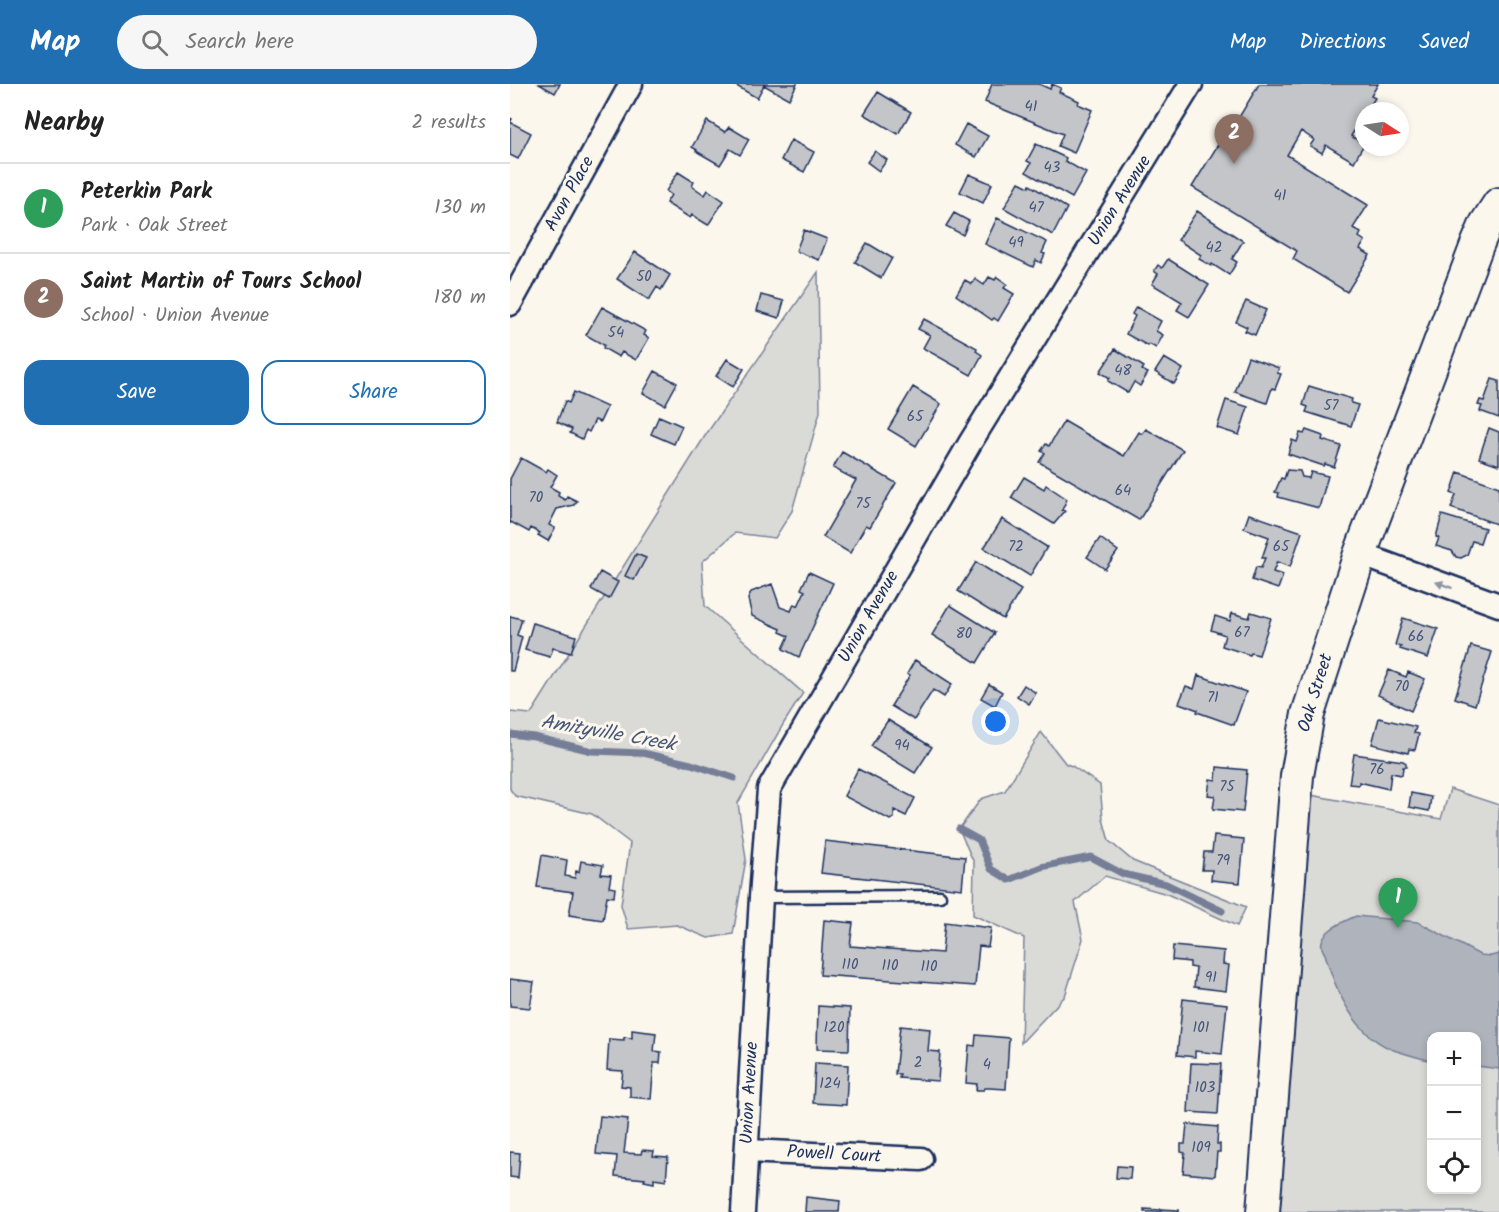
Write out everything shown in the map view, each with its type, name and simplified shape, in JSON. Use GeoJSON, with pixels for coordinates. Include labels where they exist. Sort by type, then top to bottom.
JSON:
{"type":"FeatureCollection","features":[{"type":"Feature","properties":{"kind":"main road","name":"Oak Street"},"geometry":{"type":"LineString","coordinates":[[1263,1212],[1297,776],[1308,714],[1360,554],[1477,245],[1486,224],[1499,204]]}},
{"type":"Feature","properties":{"kind":"street","name":"Avon Place"},"geometry":{"type":"LineString","coordinates":[[510,304],[630,84]]}},
{"type":"Feature","properties":{"kind":"street","name":"Union Avenue"},"geometry":{"type":"LineString","coordinates":[[742,1212],[760,897],[769,789],[970,443],[1191,84]]}},
{"type":"Feature","properties":{"kind":"street"},"geometry":{"type":"LineString","coordinates":[[1360,554],[1499,605]]}},
{"type":"Feature","properties":{"kind":"street","name":"Powell Court"},"geometry":{"type":"LineString","coordinates":[[747,1151],[921,1159]]}},
{"type":"Feature","properties":{"kind":"lane"},"geometry":{"type":"LineString","coordinates":[[760,897],[940,896]]}},
{"type":"Feature","properties":{"kind":"shaded area"},"geometry":{"type":"Polygon","coordinates":[[[818,272],[820,412],[792,511],[775,538],[735,533],[702,562],[705,606],[803,693],[738,803],[746,859],[733,934],[708,938],[677,925],[628,929],[621,905],[630,843],[592,814],[515,796],[510,789],[510,712],[531,714],[705,436],[818,272]]]}},
{"type":"Feature","properties":{"kind":"shaded area"},"geometry":{"type":"Polygon","coordinates":[[[1041,732],[1066,764],[1100,785],[1103,819],[1109,841],[1133,861],[1246,907],[1237,926],[1167,894],[1105,876],[1075,902],[1083,939],[1065,996],[1021,1043],[1024,938],[973,915],[974,863],[959,829],[981,799],[1005,791],[1041,732]]]}},
{"type":"Feature","properties":{"kind":"shaded area"},"geometry":{"type":"Polygon","coordinates":[[[1450,789],[1499,805],[1499,1212],[1280,1212],[1305,794],[1441,819],[1450,789]]]}},
{"type":"Feature","properties":{"kind":"shaded area"},"geometry":{"type":"Polygon","coordinates":[[[1356,916],[1418,922],[1480,955],[1499,954],[1499,1069],[1481,1067],[1481,1032],[1427,1032],[1427,1060],[1391,1049],[1366,1032],[1356,1021],[1340,995],[1322,947],[1325,935],[1356,916]]]}},
{"type":"Feature","properties":{"kind":"building"},"geometry":{"type":"Polygon","coordinates":[[[539,84],[560,84],[555,93],[539,84]]]}},
{"type":"Feature","properties":{"kind":"building"},"geometry":{"type":"Polygon","coordinates":[[[733,84],[797,84],[789,99],[764,85],[757,98],[733,84]]]}},
{"type":"Feature","properties":{"kind":"building"},"geometry":{"type":"Polygon","coordinates":[[[992,84],[1039,84],[1050,89],[1052,84],[1061,88],[1059,92],[1092,110],[1074,153],[1058,146],[1063,134],[985,102],[992,84]]]}},
{"type":"Feature","properties":{"kind":"building"},"geometry":{"type":"Polygon","coordinates":[[[1259,84],[1378,84],[1371,96],[1375,98],[1373,102],[1355,102],[1355,130],[1351,136],[1355,138],[1355,156],[1357,156],[1354,162],[1326,145],[1322,153],[1310,146],[1314,140],[1301,131],[1287,155],[1368,205],[1353,228],[1361,233],[1359,237],[1365,241],[1360,249],[1370,255],[1347,292],[1293,259],[1297,251],[1192,187],[1232,122],[1235,124],[1259,84]]]}},
{"type":"Feature","properties":{"kind":"building"},"geometry":{"type":"Polygon","coordinates":[[[878,92],[911,112],[898,134],[864,114],[878,92]]]}},
{"type":"Feature","properties":{"kind":"building"},"geometry":{"type":"Polygon","coordinates":[[[707,121],[725,132],[729,127],[749,139],[740,155],[730,149],[720,165],[692,147],[707,121]]]}},
{"type":"Feature","properties":{"kind":"building"},"geometry":{"type":"Polygon","coordinates":[[[510,122],[531,133],[518,159],[510,155],[510,122]]]}},
{"type":"Feature","properties":{"kind":"building"},"geometry":{"type":"Polygon","coordinates":[[[966,124],[988,136],[976,157],[955,145],[966,124]]]}},
{"type":"Feature","properties":{"kind":"building"},"geometry":{"type":"Polygon","coordinates":[[[791,140],[814,152],[804,172],[781,160],[791,140]]]}},
{"type":"Feature","properties":{"kind":"building"},"geometry":{"type":"Polygon","coordinates":[[[1036,144],[1066,158],[1065,161],[1086,173],[1072,198],[1026,172],[1031,163],[1027,161],[1036,144]]]}},
{"type":"Feature","properties":{"kind":"building"},"geometry":{"type":"Polygon","coordinates":[[[875,151],[887,160],[879,171],[867,162],[875,151]]]}},
{"type":"Feature","properties":{"kind":"building"},"geometry":{"type":"Polygon","coordinates":[[[678,172],[694,182],[692,186],[705,195],[708,190],[724,201],[708,225],[692,215],[690,218],[666,203],[671,195],[666,191],[678,172]]]}},
{"type":"Feature","properties":{"kind":"building"},"geometry":{"type":"Polygon","coordinates":[[[969,174],[992,184],[983,203],[960,192],[969,174]]]}},
{"type":"Feature","properties":{"kind":"building"},"geometry":{"type":"Polygon","coordinates":[[[1019,182],[1029,187],[1030,185],[1067,208],[1053,235],[1004,208],[1019,182]]]}},
{"type":"Feature","properties":{"kind":"building"},"geometry":{"type":"Polygon","coordinates":[[[1197,211],[1243,241],[1232,259],[1237,262],[1229,275],[1199,259],[1201,255],[1178,240],[1197,211]]]}},
{"type":"Feature","properties":{"kind":"building"},"geometry":{"type":"Polygon","coordinates":[[[954,213],[969,221],[963,235],[946,226],[954,213]]]}},
{"type":"Feature","properties":{"kind":"building"},"geometry":{"type":"Polygon","coordinates":[[[997,218],[1047,242],[1041,263],[1036,260],[1033,267],[985,244],[997,218]]]}},
{"type":"Feature","properties":{"kind":"building"},"geometry":{"type":"Polygon","coordinates":[[[804,230],[827,239],[819,260],[796,251],[804,230]]]}},
{"type":"Feature","properties":{"kind":"building"},"geometry":{"type":"Polygon","coordinates":[[[867,243],[892,258],[881,278],[855,262],[867,243]]]}},
{"type":"Feature","properties":{"kind":"building"},"geometry":{"type":"Polygon","coordinates":[[[635,252],[670,275],[661,290],[657,287],[649,300],[617,279],[635,252]]]}},
{"type":"Feature","properties":{"kind":"building"},"geometry":{"type":"Polygon","coordinates":[[[1168,259],[1209,285],[1189,317],[1177,310],[1182,302],[1152,284],[1158,274],[1154,271],[1158,265],[1162,268],[1168,259]]]}},
{"type":"Feature","properties":{"kind":"building"},"geometry":{"type":"Polygon","coordinates":[[[989,277],[995,280],[997,277],[1007,284],[1004,288],[1014,294],[998,321],[994,318],[992,320],[956,295],[965,280],[972,284],[975,279],[984,285],[989,277]]]}},
{"type":"Feature","properties":{"kind":"building"},"geometry":{"type":"Polygon","coordinates":[[[761,295],[784,301],[779,318],[757,311],[761,295]]]}},
{"type":"Feature","properties":{"kind":"building"},"geometry":{"type":"Polygon","coordinates":[[[1246,301],[1266,310],[1255,335],[1245,331],[1247,327],[1236,322],[1246,301]]]}},
{"type":"Feature","properties":{"kind":"building"},"geometry":{"type":"Polygon","coordinates":[[[602,307],[646,331],[644,335],[649,338],[636,360],[622,352],[619,357],[586,335],[602,307]]]}},
{"type":"Feature","properties":{"kind":"building"},"geometry":{"type":"Polygon","coordinates":[[[1136,307],[1161,321],[1156,331],[1163,335],[1156,348],[1126,334],[1135,316],[1132,314],[1136,307]]]}},
{"type":"Feature","properties":{"kind":"building"},"geometry":{"type":"Polygon","coordinates":[[[924,319],[977,348],[976,351],[982,355],[971,375],[923,348],[930,335],[918,329],[924,319]]]}},
{"type":"Feature","properties":{"kind":"building"},"geometry":{"type":"Polygon","coordinates":[[[1115,349],[1144,367],[1142,370],[1148,373],[1140,386],[1134,382],[1128,393],[1108,381],[1110,378],[1100,372],[1115,349]]]}},
{"type":"Feature","properties":{"kind":"building"},"geometry":{"type":"Polygon","coordinates":[[[1248,357],[1279,368],[1277,373],[1281,374],[1275,389],[1272,388],[1267,403],[1235,392],[1248,357]]]}},
{"type":"Feature","properties":{"kind":"building"},"geometry":{"type":"Polygon","coordinates":[[[1164,358],[1183,369],[1174,384],[1155,372],[1164,358]]]}},
{"type":"Feature","properties":{"kind":"building"},"geometry":{"type":"Polygon","coordinates":[[[727,359],[744,369],[733,387],[716,376],[727,359]]]}},
{"type":"Feature","properties":{"kind":"building"},"geometry":{"type":"Polygon","coordinates":[[[655,371],[677,383],[665,405],[643,393],[655,371]]]}},
{"type":"Feature","properties":{"kind":"building"},"geometry":{"type":"Polygon","coordinates":[[[1492,379],[1499,381],[1499,418],[1480,411],[1482,406],[1478,405],[1480,400],[1484,401],[1492,379]]]}},
{"type":"Feature","properties":{"kind":"building"},"geometry":{"type":"Polygon","coordinates":[[[1309,386],[1352,399],[1351,403],[1358,405],[1351,426],[1306,412],[1308,407],[1303,405],[1309,386]]]}},
{"type":"Feature","properties":{"kind":"building"},"geometry":{"type":"Polygon","coordinates":[[[913,387],[941,404],[916,446],[888,429],[913,387]]]}},
{"type":"Feature","properties":{"kind":"building"},"geometry":{"type":"Polygon","coordinates":[[[574,392],[607,407],[600,422],[595,420],[589,432],[586,430],[582,439],[570,433],[572,429],[557,422],[565,401],[569,403],[574,392]]]}},
{"type":"Feature","properties":{"kind":"building"},"geometry":{"type":"Polygon","coordinates":[[[1226,400],[1248,407],[1239,435],[1217,428],[1226,400]]]}},
{"type":"Feature","properties":{"kind":"building"},"geometry":{"type":"Polygon","coordinates":[[[659,416],[682,426],[674,444],[651,434],[659,416]]]}},
{"type":"Feature","properties":{"kind":"building"},"geometry":{"type":"Polygon","coordinates":[[[1064,421],[1124,456],[1139,432],[1142,434],[1146,429],[1183,450],[1139,520],[1039,462],[1045,453],[1041,451],[1046,444],[1049,446],[1064,421]]]}},
{"type":"Feature","properties":{"kind":"building"},"geometry":{"type":"Polygon","coordinates":[[[1489,428],[1499,432],[1499,465],[1479,458],[1489,428]]]}},
{"type":"Feature","properties":{"kind":"building"},"geometry":{"type":"Polygon","coordinates":[[[1306,430],[1323,436],[1322,440],[1341,446],[1334,467],[1288,454],[1292,440],[1297,442],[1300,433],[1304,434],[1306,430]]]}},
{"type":"Feature","properties":{"kind":"building"},"geometry":{"type":"Polygon","coordinates":[[[842,452],[896,483],[870,527],[866,525],[850,553],[823,537],[856,480],[833,468],[842,452]]]}},
{"type":"Feature","properties":{"kind":"building"},"geometry":{"type":"Polygon","coordinates":[[[521,458],[546,472],[548,469],[557,475],[550,487],[559,492],[558,496],[565,500],[567,496],[577,501],[574,505],[557,509],[549,525],[555,528],[548,541],[531,528],[529,532],[511,522],[510,524],[510,479],[521,458]]]}},
{"type":"Feature","properties":{"kind":"building"},"geometry":{"type":"Polygon","coordinates":[[[1287,470],[1300,471],[1302,477],[1309,478],[1311,472],[1328,476],[1319,508],[1278,497],[1279,493],[1275,492],[1287,470]]]}},
{"type":"Feature","properties":{"kind":"building"},"geometry":{"type":"Polygon","coordinates":[[[1458,472],[1499,487],[1499,525],[1451,508],[1456,495],[1451,493],[1458,472]]]}},
{"type":"Feature","properties":{"kind":"building"},"geometry":{"type":"Polygon","coordinates":[[[1024,477],[1044,489],[1046,485],[1067,499],[1062,510],[1065,511],[1054,524],[1011,498],[1024,477]]]}},
{"type":"Feature","properties":{"kind":"building"},"geometry":{"type":"Polygon","coordinates":[[[1249,514],[1302,532],[1290,567],[1277,562],[1273,572],[1283,575],[1278,589],[1252,580],[1256,567],[1261,568],[1265,558],[1262,558],[1269,537],[1244,528],[1249,514]]]}},
{"type":"Feature","properties":{"kind":"building"},"geometry":{"type":"Polygon","coordinates":[[[1442,515],[1485,528],[1480,543],[1472,541],[1467,555],[1461,558],[1456,557],[1452,551],[1436,546],[1442,515]]]}},
{"type":"Feature","properties":{"kind":"building"},"geometry":{"type":"Polygon","coordinates":[[[1002,519],[1047,547],[1030,576],[984,548],[1002,519]]]}},
{"type":"Feature","properties":{"kind":"building"},"geometry":{"type":"Polygon","coordinates":[[[1100,538],[1118,551],[1105,569],[1087,557],[1100,538]]]}},
{"type":"Feature","properties":{"kind":"building"},"geometry":{"type":"Polygon","coordinates":[[[636,554],[646,558],[634,580],[625,576],[636,554]]]}},
{"type":"Feature","properties":{"kind":"building"},"geometry":{"type":"Polygon","coordinates":[[[976,562],[1021,590],[1003,619],[958,591],[976,562]]]}},
{"type":"Feature","properties":{"kind":"building"},"geometry":{"type":"Polygon","coordinates":[[[600,572],[618,582],[609,599],[591,589],[600,572]]]}},
{"type":"Feature","properties":{"kind":"building"},"geometry":{"type":"Polygon","coordinates":[[[809,572],[833,583],[799,657],[783,649],[789,636],[780,632],[781,629],[752,616],[748,599],[751,592],[772,584],[780,607],[791,611],[794,604],[798,606],[805,591],[801,589],[809,572]]]}},
{"type":"Feature","properties":{"kind":"building"},"geometry":{"type":"Polygon","coordinates":[[[950,605],[995,633],[977,663],[932,635],[950,605]]]}},
{"type":"Feature","properties":{"kind":"building"},"geometry":{"type":"Polygon","coordinates":[[[1251,612],[1271,618],[1259,655],[1251,653],[1250,655],[1222,646],[1225,635],[1211,630],[1215,616],[1230,621],[1232,613],[1249,618],[1251,612]]]}},
{"type":"Feature","properties":{"kind":"building"},"geometry":{"type":"Polygon","coordinates":[[[510,616],[522,619],[517,635],[522,637],[513,671],[510,671],[510,616]]]}},
{"type":"Feature","properties":{"kind":"building"},"geometry":{"type":"Polygon","coordinates":[[[1403,618],[1438,629],[1428,658],[1400,649],[1401,647],[1395,645],[1403,618]]]}},
{"type":"Feature","properties":{"kind":"building"},"geometry":{"type":"Polygon","coordinates":[[[533,623],[576,636],[571,653],[553,648],[550,657],[525,650],[533,623]]]}},
{"type":"Feature","properties":{"kind":"building"},"geometry":{"type":"Polygon","coordinates":[[[1471,646],[1492,652],[1475,705],[1455,698],[1471,646]]]}},
{"type":"Feature","properties":{"kind":"building"},"geometry":{"type":"Polygon","coordinates":[[[915,660],[952,684],[944,697],[933,690],[914,720],[891,706],[910,675],[907,674],[915,660]]]}},
{"type":"Feature","properties":{"kind":"building"},"geometry":{"type":"Polygon","coordinates":[[[1389,670],[1406,677],[1408,672],[1425,679],[1411,711],[1378,695],[1389,670]]]}},
{"type":"Feature","properties":{"kind":"building"},"geometry":{"type":"Polygon","coordinates":[[[1198,675],[1246,692],[1234,725],[1179,703],[1186,686],[1194,689],[1198,675]]]}},
{"type":"Feature","properties":{"kind":"building"},"geometry":{"type":"Polygon","coordinates":[[[989,684],[1002,692],[995,706],[981,698],[989,684]]]}},
{"type":"Feature","properties":{"kind":"building"},"geometry":{"type":"Polygon","coordinates":[[[1024,685],[1036,693],[1029,704],[1017,696],[1024,685]]]}},
{"type":"Feature","properties":{"kind":"building"},"geometry":{"type":"Polygon","coordinates":[[[1379,718],[1416,727],[1414,733],[1419,734],[1415,750],[1409,749],[1408,753],[1372,744],[1379,718]]]}},
{"type":"Feature","properties":{"kind":"building"},"geometry":{"type":"Polygon","coordinates":[[[888,720],[932,747],[915,773],[871,746],[888,720]]]}},
{"type":"Feature","properties":{"kind":"building"},"geometry":{"type":"Polygon","coordinates":[[[1354,754],[1403,761],[1406,767],[1403,767],[1402,775],[1391,773],[1389,789],[1359,782],[1359,785],[1349,784],[1354,754]]]}},
{"type":"Feature","properties":{"kind":"building"},"geometry":{"type":"Polygon","coordinates":[[[1217,767],[1247,770],[1243,812],[1213,809],[1215,796],[1208,795],[1210,779],[1216,780],[1217,767]]]}},
{"type":"Feature","properties":{"kind":"building"},"geometry":{"type":"Polygon","coordinates":[[[858,769],[915,798],[906,816],[894,810],[894,818],[890,820],[844,796],[858,769]]]}},
{"type":"Feature","properties":{"kind":"building"},"geometry":{"type":"Polygon","coordinates":[[[1411,793],[1431,797],[1429,811],[1409,807],[1411,793]]]}},
{"type":"Feature","properties":{"kind":"building"},"geometry":{"type":"Polygon","coordinates":[[[1214,836],[1244,839],[1240,883],[1211,880],[1212,870],[1202,870],[1204,852],[1212,852],[1214,836]]]}},
{"type":"Feature","properties":{"kind":"building"},"geometry":{"type":"Polygon","coordinates":[[[825,841],[965,857],[962,889],[821,873],[825,841]]]}},
{"type":"Feature","properties":{"kind":"building"},"geometry":{"type":"Polygon","coordinates":[[[542,855],[567,860],[565,876],[575,878],[581,861],[603,865],[601,874],[611,875],[609,887],[615,888],[614,897],[607,896],[603,920],[569,915],[573,892],[537,887],[542,855]]]}},
{"type":"Feature","properties":{"kind":"building"},"geometry":{"type":"Polygon","coordinates":[[[824,920],[853,923],[850,946],[942,953],[945,922],[991,928],[988,947],[979,946],[975,986],[820,975],[824,920]]]}},
{"type":"Feature","properties":{"kind":"building"},"geometry":{"type":"Polygon","coordinates":[[[1173,946],[1224,951],[1223,964],[1229,965],[1226,991],[1194,987],[1196,968],[1190,967],[1190,962],[1172,960],[1173,946]]]}},
{"type":"Feature","properties":{"kind":"building"},"geometry":{"type":"Polygon","coordinates":[[[510,979],[534,982],[530,1008],[510,1006],[510,979]]]}},
{"type":"Feature","properties":{"kind":"building"},"geometry":{"type":"Polygon","coordinates":[[[1183,999],[1227,1004],[1222,1054],[1195,1051],[1195,1057],[1177,1055],[1183,999]]]}},
{"type":"Feature","properties":{"kind":"building"},"geometry":{"type":"Polygon","coordinates":[[[818,1006],[850,1008],[849,1050],[817,1049],[818,1006]]]}},
{"type":"Feature","properties":{"kind":"building"},"geometry":{"type":"Polygon","coordinates":[[[900,1026],[930,1029],[928,1051],[940,1052],[938,1081],[899,1078],[900,1074],[895,1074],[900,1026]]]}},
{"type":"Feature","properties":{"kind":"building"},"geometry":{"type":"Polygon","coordinates":[[[632,1030],[656,1033],[654,1051],[661,1052],[660,1063],[654,1063],[651,1099],[630,1097],[630,1087],[621,1086],[623,1071],[607,1070],[609,1039],[632,1038],[632,1030]]]}},
{"type":"Feature","properties":{"kind":"building"},"geometry":{"type":"Polygon","coordinates":[[[976,1035],[1009,1038],[1006,1089],[976,1090],[977,1084],[966,1083],[969,1045],[975,1046],[976,1035]]]}},
{"type":"Feature","properties":{"kind":"building"},"geometry":{"type":"Polygon","coordinates":[[[815,1063],[848,1065],[846,1105],[813,1103],[815,1063]]]}},
{"type":"Feature","properties":{"kind":"building"},"geometry":{"type":"Polygon","coordinates":[[[1191,1063],[1221,1064],[1218,1114],[1188,1112],[1191,1063]]]}},
{"type":"Feature","properties":{"kind":"building"},"geometry":{"type":"Polygon","coordinates":[[[600,1116],[628,1119],[624,1153],[641,1154],[642,1150],[654,1151],[653,1156],[668,1157],[666,1181],[654,1179],[654,1183],[644,1181],[645,1179],[615,1176],[617,1156],[596,1154],[600,1116]]]}},
{"type":"Feature","properties":{"kind":"building"},"geometry":{"type":"Polygon","coordinates":[[[1187,1124],[1218,1127],[1217,1144],[1220,1144],[1220,1152],[1217,1152],[1215,1176],[1183,1173],[1185,1153],[1181,1152],[1181,1144],[1185,1144],[1187,1124]]]}},
{"type":"Feature","properties":{"kind":"building"},"geometry":{"type":"Polygon","coordinates":[[[510,1152],[520,1153],[518,1178],[510,1177],[510,1152]]]}},
{"type":"Feature","properties":{"kind":"building"},"geometry":{"type":"Polygon","coordinates":[[[1117,1166],[1131,1167],[1130,1179],[1116,1178],[1117,1166]]]}},
{"type":"Feature","properties":{"kind":"building"},"geometry":{"type":"Polygon","coordinates":[[[806,1197],[840,1201],[839,1212],[805,1212],[806,1197]]]}},
{"type":"Feature","properties":{"kind":"building"},"geometry":{"type":"Polygon","coordinates":[[[1144,1209],[1179,1210],[1179,1212],[1144,1212],[1144,1209]]]}},
{"type":"Feature","properties":{"kind":"waterway","name":"Amityville Creek"},"geometry":{"type":"LineString","coordinates":[[510,734],[534,737],[592,751],[643,753],[691,764],[734,778]]}},
{"type":"Feature","properties":{"kind":"waterway","name":"Amityville Creek"},"geometry":{"type":"LineString","coordinates":[[959,829],[979,840],[991,869],[1009,880],[1041,867],[1091,857],[1123,874],[1166,884],[1222,911]]}},
{"type":"Feature","properties":{"kind":"place","name":"Saint Martin of Tours School"},"geometry":{"type":"Point","coordinates":[1234,164]}},
{"type":"Feature","properties":{"kind":"place","name":"Peterkin Park"},"geometry":{"type":"Point","coordinates":[1398,928]}}]}
